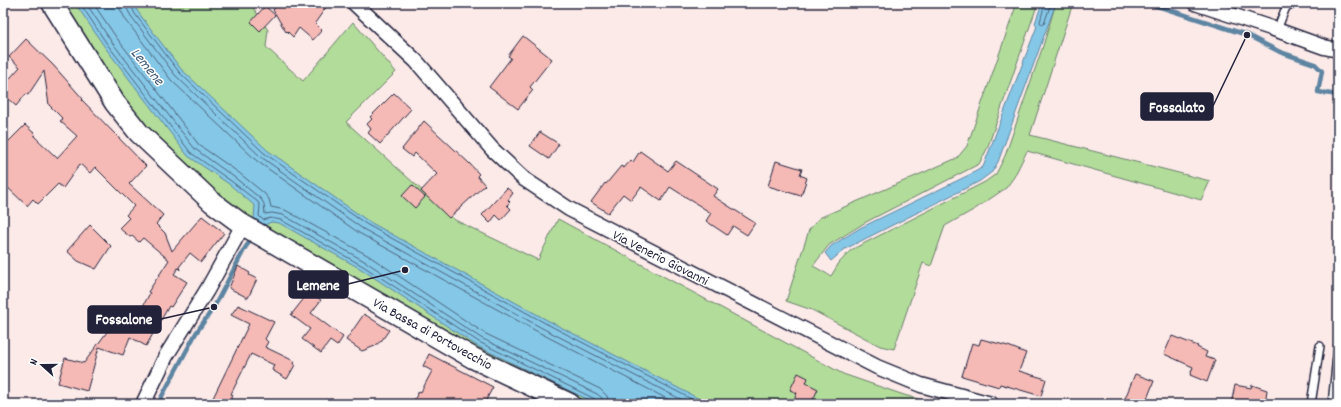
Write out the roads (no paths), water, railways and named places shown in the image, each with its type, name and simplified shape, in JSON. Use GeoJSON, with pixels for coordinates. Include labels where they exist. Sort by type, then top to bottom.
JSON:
{"type":"FeatureCollection","features":[{"type":"Feature","properties":{"kind":"street","name":"Via Bassa di Portovecchio"},"geometry":{"type":"LineString","coordinates":[[52,3],[115,102],[139,133],[212,202],[253,230],[473,358],[570,404]]}},
{"type":"Feature","properties":{"kind":"street","name":"Via Venerio Giovanni"},"geometry":{"type":"LineString","coordinates":[[354,3],[416,61],[492,149],[524,179],[569,209],[877,367],[921,385],[991,404]]}},
{"type":"Feature","properties":{"kind":"street"},"geometry":{"type":"LineString","coordinates":[[1195,3],[1324,47],[1338,50]]}},
{"type":"Feature","properties":{"kind":"street"},"geometry":{"type":"LineString","coordinates":[[143,404],[166,356],[207,290],[253,230]]}},
{"type":"Feature","properties":{"kind":"lane"},"geometry":{"type":"LineString","coordinates":[[1277,30],[1282,5],[1294,3]]}},
{"type":"Feature","properties":{"kind":"lane"},"geometry":{"type":"LineString","coordinates":[[1310,404],[1320,346]]}},
{"type":"Feature","properties":{"kind":"lane"},"geometry":{"type":"LineString","coordinates":[[1332,404],[1338,346]]}},
{"type":"Feature","properties":{"kind":"water"},"geometry":{"type":"Polygon","coordinates":[[[75,3],[133,3],[138,12],[181,69],[267,150],[368,221],[547,320],[709,404],[597,404],[477,346],[361,269],[279,223],[271,222],[265,225],[261,224],[254,218],[255,206],[229,184],[188,156],[104,46],[75,3]]]}},
{"type":"Feature","properties":{"kind":"water"},"geometry":{"type":"Polygon","coordinates":[[[1042,3],[1056,3],[998,162],[992,172],[980,181],[845,249],[831,261],[825,253],[831,246],[860,228],[983,167],[1037,26],[1035,23],[1042,3]]]}},
{"type":"Feature","properties":{"kind":"waterway"},"geometry":{"type":"LineString","coordinates":[[1148,3],[1247,35],[1280,52],[1315,64],[1322,71],[1318,92],[1338,95]]}},
{"type":"Feature","properties":{"kind":"waterway"},"geometry":{"type":"LineString","coordinates":[[159,404],[196,333],[214,307],[245,248],[253,237]]}},
{"type":"Feature","properties":{"kind":"place","name":"Fossalato"},"geometry":{"type":"Point","coordinates":[1247,35]}},
{"type":"Feature","properties":{"kind":"place","name":"Lemene"},"geometry":{"type":"Point","coordinates":[405,270]}},
{"type":"Feature","properties":{"kind":"place","name":"Fossalone"},"geometry":{"type":"Point","coordinates":[214,307]}}]}
